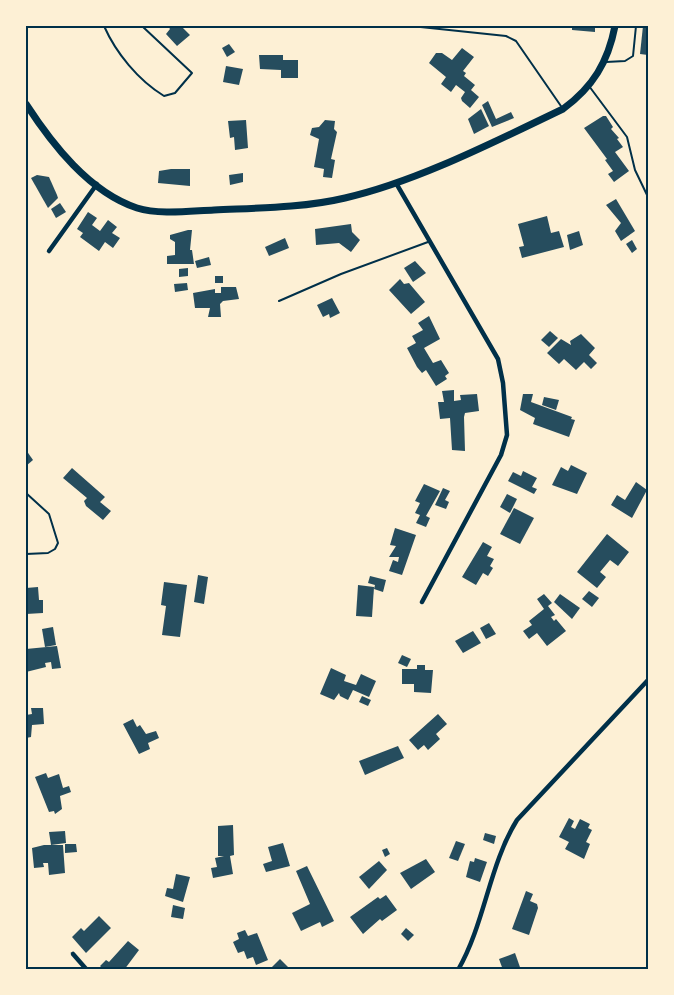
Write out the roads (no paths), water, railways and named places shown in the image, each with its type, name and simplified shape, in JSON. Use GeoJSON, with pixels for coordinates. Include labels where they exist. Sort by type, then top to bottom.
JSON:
{"type":"FeatureCollection","features":[{"type":"Feature","properties":{"kind":"main road"},"geometry":{"type":"LineString","coordinates":[[26,104],[49,140],[114,197],[138,208],[174,211],[227,209],[344,199],[396,183],[563,109],[589,86],[605,62],[615,26]]}},
{"type":"Feature","properties":{"kind":"street"},"geometry":{"type":"LineString","coordinates":[[396,183],[498,359],[503,383],[507,435],[495,470],[422,602]]}},
{"type":"Feature","properties":{"kind":"street"},"geometry":{"type":"LineString","coordinates":[[49,251],[97,184]]}},
{"type":"Feature","properties":{"kind":"street"},"geometry":{"type":"LineString","coordinates":[[458,969],[488,898],[509,834],[517,820],[648,680]]}},
{"type":"Feature","properties":{"kind":"street"},"geometry":{"type":"LineString","coordinates":[[73,954],[87,969]]}},
{"type":"Feature","properties":{"kind":"lane"},"geometry":{"type":"LineString","coordinates":[[411,26],[506,36],[516,41],[563,109]]}},
{"type":"Feature","properties":{"kind":"lane"},"geometry":{"type":"LineString","coordinates":[[605,62],[625,61],[633,56],[636,26]]}},
{"type":"Feature","properties":{"kind":"lane"},"geometry":{"type":"LineString","coordinates":[[589,86],[627,137],[635,170],[648,197]]}},
{"type":"Feature","properties":{"kind":"lane"},"geometry":{"type":"LineString","coordinates":[[279,301],[341,274],[431,241]]}},
{"type":"Feature","properties":{"kind":"lane"},"geometry":{"type":"LineString","coordinates":[[26,493],[49,514],[58,535],[58,543],[55,549],[48,553],[26,554]]}}]}
